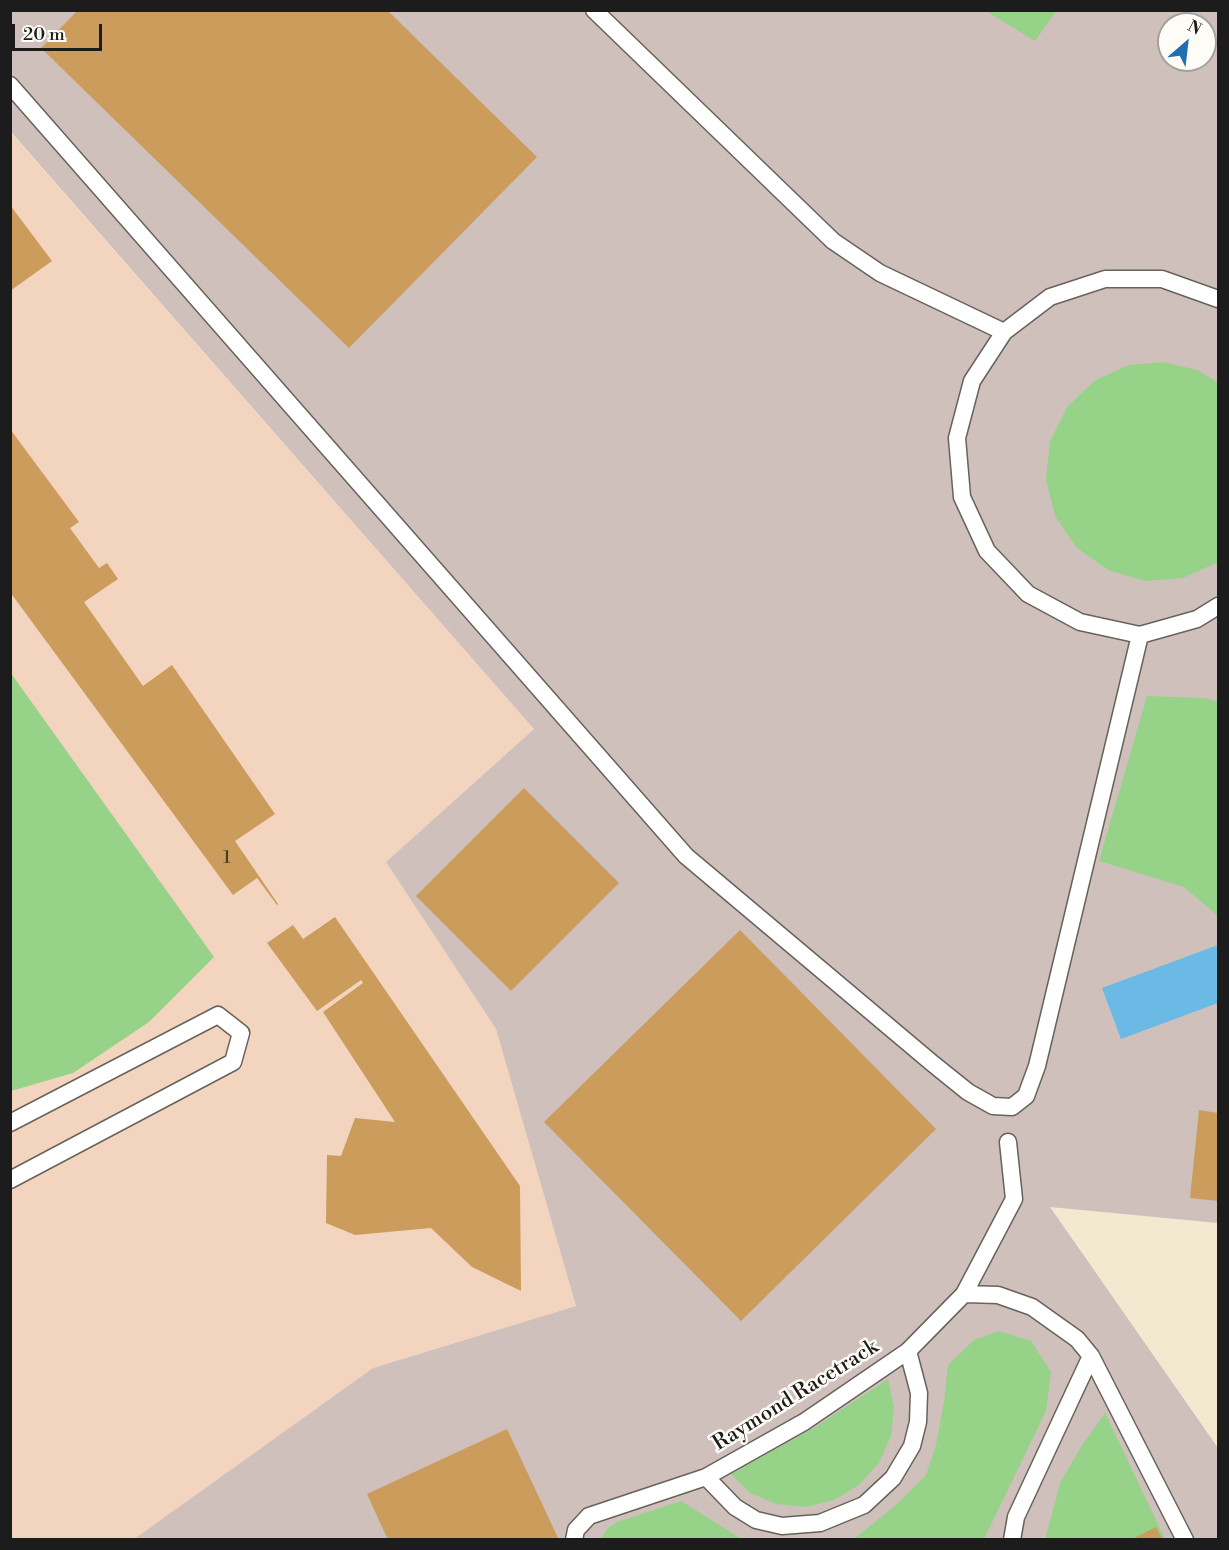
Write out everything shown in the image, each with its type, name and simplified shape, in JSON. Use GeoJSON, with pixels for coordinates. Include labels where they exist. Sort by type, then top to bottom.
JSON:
{"type":"FeatureCollection","features":[{"type":"Feature","properties":{"kind":"lane"},"geometry":{"type":"LineString","coordinates":[[594,10],[833,241],[880,273],[1004,332]]}},
{"type":"Feature","properties":{"kind":"lane"},"geometry":{"type":"LineString","coordinates":[[10,85],[686,855],[932,1063],[968,1092],[993,1106],[1012,1107],[1026,1095],[1037,1066],[1140,635]]}},
{"type":"Feature","properties":{"kind":"lane"},"geometry":{"type":"LineString","coordinates":[[1218,299],[1162,279],[1105,279],[1050,297],[1004,332],[972,381],[957,438],[962,497],[987,551],[1028,594],[1080,622],[1140,635],[1197,619],[1218,606]]}},
{"type":"Feature","properties":{"kind":"lane"},"geometry":{"type":"LineString","coordinates":[[10,1123],[218,1016],[241,1033],[233,1062],[10,1180]]}},
{"type":"Feature","properties":{"kind":"lane","name":"Raymond Racetrack"},"geometry":{"type":"LineString","coordinates":[[574,1539],[576,1530],[589,1516],[706,1478],[804,1422],[908,1351],[964,1294],[1014,1199],[1008,1142]]}},
{"type":"Feature","properties":{"kind":"lane"},"geometry":{"type":"LineString","coordinates":[[964,1294],[998,1295],[1032,1306],[1077,1339],[1091,1356],[1185,1539]]}},
{"type":"Feature","properties":{"kind":"lane","name":"Raymond Racetrack"},"geometry":{"type":"LineString","coordinates":[[706,1478],[735,1507],[756,1520],[782,1526],[820,1523],[864,1505],[893,1478],[912,1446],[918,1422],[919,1393],[908,1351]]}},
{"type":"Feature","properties":{"kind":"lane"},"geometry":{"type":"LineString","coordinates":[[1012,1539],[1016,1517],[1091,1356]]}},
{"type":"Feature","properties":{"kind":"shaded area"},"geometry":{"type":"Polygon","coordinates":[[[10,11],[1218,11],[1218,1223],[1050,1207],[1218,1448],[1218,1539],[134,1539],[373,1368],[576,1306],[496,1029],[386,862],[534,729],[11,132],[10,11]]]}},
{"type":"Feature","properties":{"kind":"shaded area"},"geometry":{"type":"Polygon","coordinates":[[[10,132],[534,729],[386,862],[496,1029],[576,1306],[373,1368],[134,1539],[11,1539],[10,132]]]}},
{"type":"Feature","properties":{"kind":"green space"},"geometry":{"type":"Polygon","coordinates":[[[986,11],[1056,11],[1035,41],[986,11]]]}},
{"type":"Feature","properties":{"kind":"green space"},"geometry":{"type":"Polygon","coordinates":[[[1163,362],[1197,370],[1218,383],[1218,562],[1183,578],[1145,581],[1108,570],[1077,548],[1055,516],[1046,479],[1050,441],[1067,407],[1094,381],[1129,365],[1163,362]]]}},
{"type":"Feature","properties":{"kind":"green space"},"geometry":{"type":"Polygon","coordinates":[[[10,672],[214,957],[149,1022],[73,1073],[11,1091],[10,672]]]}},
{"type":"Feature","properties":{"kind":"green space"},"geometry":{"type":"Polygon","coordinates":[[[1147,696],[1204,698],[1218,702],[1218,916],[1184,887],[1099,861],[1147,696]]]}},
{"type":"Feature","properties":{"kind":"green space"},"geometry":{"type":"Polygon","coordinates":[[[999,1331],[1031,1341],[1051,1372],[1046,1411],[984,1539],[854,1539],[896,1505],[926,1475],[936,1445],[948,1365],[974,1340],[999,1331]]]}},
{"type":"Feature","properties":{"kind":"green space"},"geometry":{"type":"Polygon","coordinates":[[[888,1379],[894,1407],[891,1436],[879,1463],[859,1485],[834,1500],[806,1507],[777,1504],[750,1493],[731,1474],[814,1428],[888,1379]]]}},
{"type":"Feature","properties":{"kind":"green space"},"geometry":{"type":"Polygon","coordinates":[[[1105,1413],[1165,1539],[1045,1540],[1060,1483],[1081,1447],[1105,1413]]]}},
{"type":"Feature","properties":{"kind":"green space"},"geometry":{"type":"Polygon","coordinates":[[[681,1501],[742,1539],[600,1539],[608,1528],[617,1522],[681,1501]]]}},
{"type":"Feature","properties":{"kind":"water"},"geometry":{"type":"Polygon","coordinates":[[[1218,945],[1218,1003],[1121,1039],[1102,988],[1218,945]]]}},
{"type":"Feature","properties":{"kind":"building"},"geometry":{"type":"Polygon","coordinates":[[[78,10],[387,10],[537,157],[349,348],[41,48],[78,10]]]}},
{"type":"Feature","properties":{"kind":"building"},"geometry":{"type":"Polygon","coordinates":[[[10,205],[52,261],[10,291],[10,205]]]}},
{"type":"Feature","properties":{"kind":"building"},"geometry":{"type":"Polygon","coordinates":[[[10,429],[79,522],[70,528],[99,568],[107,563],[118,579],[84,602],[143,686],[172,665],[275,814],[235,841],[277,905],[257,878],[233,895],[10,592],[10,429]]]}},
{"type":"Feature","properties":{"kind":"building"},"geometry":{"type":"Polygon","coordinates":[[[524,788],[619,883],[511,991],[416,896],[524,788]]]}},
{"type":"Feature","properties":{"kind":"building"},"geometry":{"type":"Polygon","coordinates":[[[335,917],[520,1186],[521,1291],[472,1267],[431,1228],[355,1235],[326,1223],[327,1155],[341,1156],[355,1118],[395,1122],[323,1012],[363,983],[361,980],[317,1011],[267,943],[293,925],[303,939],[335,917]]]}},
{"type":"Feature","properties":{"kind":"building"},"geometry":{"type":"Polygon","coordinates":[[[740,930],[936,1129],[741,1321],[544,1122],[740,930]]]}},
{"type":"Feature","properties":{"kind":"building"},"geometry":{"type":"Polygon","coordinates":[[[1199,1110],[1218,1113],[1218,1201],[1190,1198],[1199,1110]]]}},
{"type":"Feature","properties":{"kind":"building"},"geometry":{"type":"Polygon","coordinates":[[[507,1429],[559,1540],[388,1540],[367,1494],[507,1429]]]}},
{"type":"Feature","properties":{"kind":"building"},"geometry":{"type":"Polygon","coordinates":[[[1156,1527],[1163,1540],[1130,1540],[1156,1527]]]}}]}
